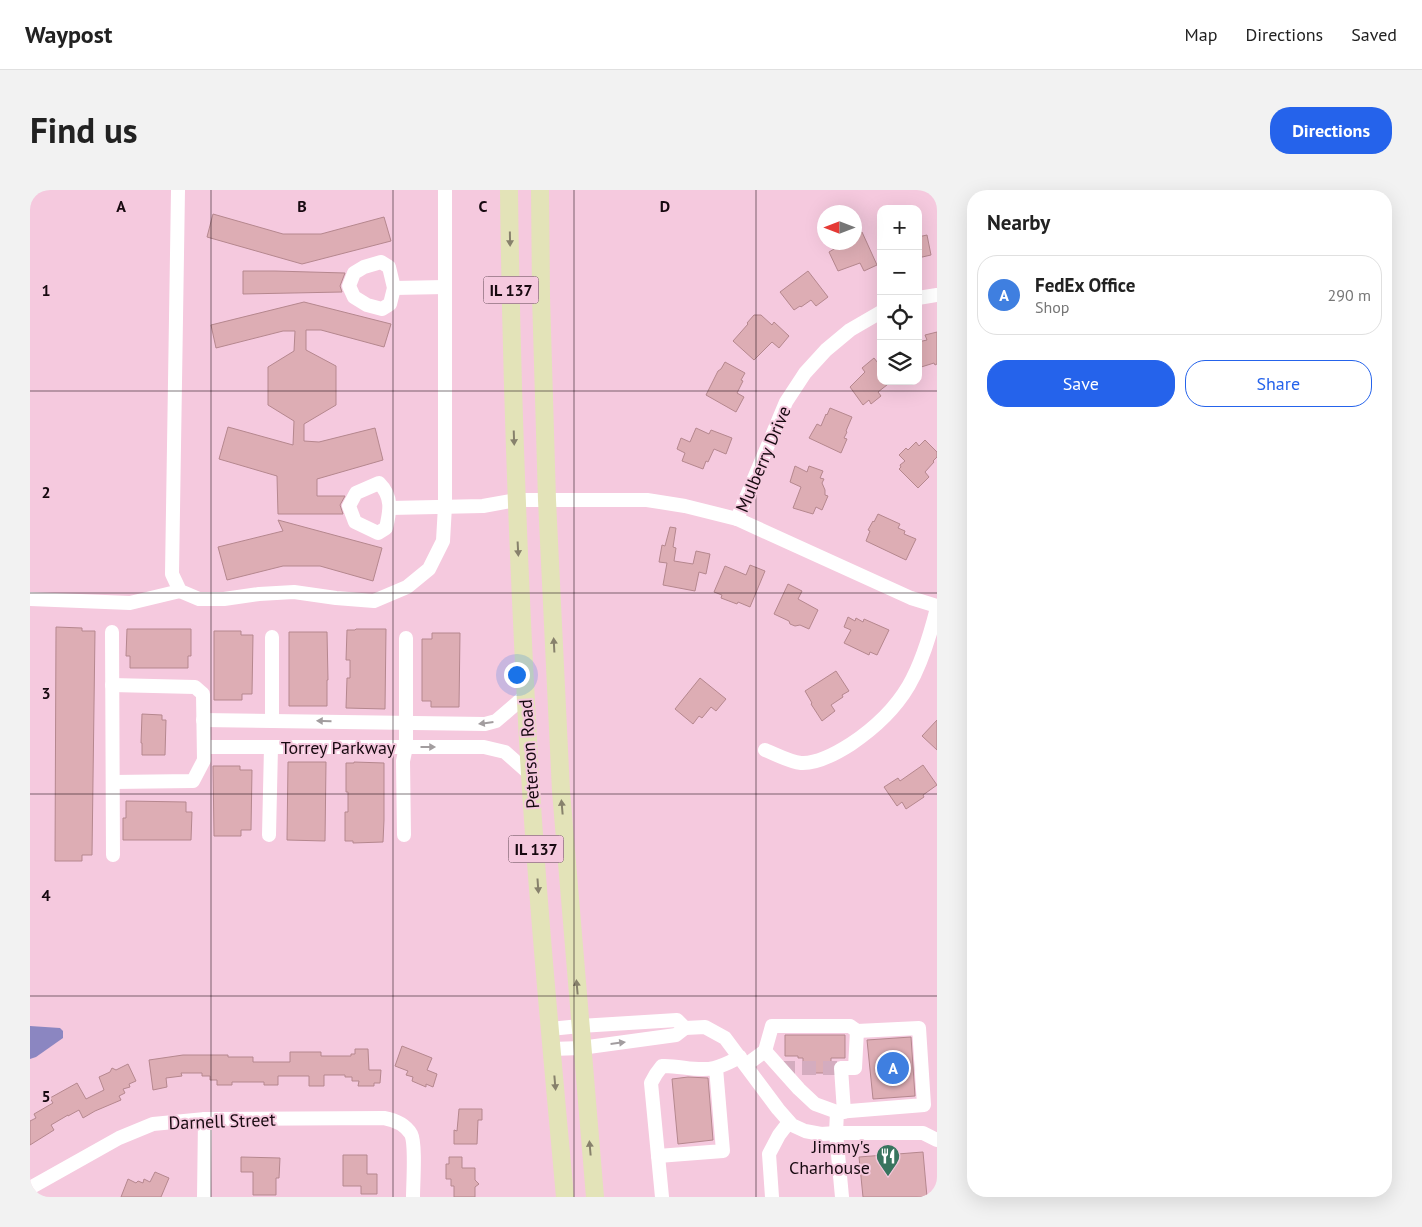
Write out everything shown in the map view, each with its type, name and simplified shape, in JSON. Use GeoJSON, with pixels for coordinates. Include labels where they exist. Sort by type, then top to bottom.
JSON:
{"type":"FeatureCollection","features":[{"type":"Feature","properties":{"kind":"main road","name":"Peterson Road"},"geometry":{"type":"LineString","coordinates":[[509,190],[512,389],[525,696],[538,884],[565,1197]]}},
{"type":"Feature","properties":{"kind":"main road","name":"Peterson Road"},"geometry":{"type":"LineString","coordinates":[[540,190],[547,500],[561,791],[595,1197]]}},
{"type":"Feature","properties":{"kind":"street"},"geometry":{"type":"LineString","coordinates":[[178,190],[172,574],[180,591]]}},
{"type":"Feature","properties":{"kind":"street"},"geometry":{"type":"LineString","coordinates":[[30,599],[130,603],[180,591],[199,599],[224,599],[294,592],[374,601],[407,587],[429,569],[443,541],[445,506],[445,190]]}},
{"type":"Feature","properties":{"kind":"street"},"geometry":{"type":"LineString","coordinates":[[394,288],[445,287]]}},
{"type":"Feature","properties":{"kind":"street"},"geometry":{"type":"LineString","coordinates":[[922,297],[937,295]]}},
{"type":"Feature","properties":{"kind":"street","name":"Mulberry Drive"},"geometry":{"type":"LineString","coordinates":[[877,314],[850,330],[826,350],[805,373],[786,402],[737,519],[911,598],[937,607]]}},
{"type":"Feature","properties":{"kind":"street"},"geometry":{"type":"LineString","coordinates":[[390,508],[483,506],[516,500],[647,500],[685,506],[737,519]]}},
{"type":"Feature","properties":{"kind":"street"},"geometry":{"type":"LineString","coordinates":[[764,750],[800,763],[812,762],[836,754],[865,735],[897,704],[911,684],[922,660],[937,607]]}},
{"type":"Feature","properties":{"kind":"street"},"geometry":{"type":"LineString","coordinates":[[112,632],[113,855]]}},
{"type":"Feature","properties":{"kind":"street","name":"Torrey Parkway"},"geometry":{"type":"LineString","coordinates":[[272,636],[272,721]]}},
{"type":"Feature","properties":{"kind":"street","name":"Torrey Parkway"},"geometry":{"type":"LineString","coordinates":[[406,638],[406,747]]}},
{"type":"Feature","properties":{"kind":"street"},"geometry":{"type":"LineString","coordinates":[[112,685],[195,687],[203,694],[204,747],[204,760],[193,780],[113,782]]}},
{"type":"Feature","properties":{"kind":"street","name":"Torrey Parkway"},"geometry":{"type":"LineString","coordinates":[[203,720],[485,724],[496,721],[525,696]]}},
{"type":"Feature","properties":{"kind":"street","name":"Torrey Parkway"},"geometry":{"type":"LineString","coordinates":[[204,747],[484,747],[505,752],[531,775]]}},
{"type":"Feature","properties":{"kind":"street","name":"Torrey Parkway"},"geometry":{"type":"LineString","coordinates":[[269,835],[271,747]]}},
{"type":"Feature","properties":{"kind":"street"},"geometry":{"type":"LineString","coordinates":[[404,836],[403,761],[406,747]]}},
{"type":"Feature","properties":{"kind":"street"},"geometry":{"type":"LineString","coordinates":[[550,1030],[580,1026],[677,1020],[685,1028]]}},
{"type":"Feature","properties":{"kind":"street"},"geometry":{"type":"LineString","coordinates":[[662,1197],[652,1082],[656,1074],[662,1066],[703,1070],[743,1061],[765,1051],[772,1026],[850,1026],[857,1031],[919,1028],[924,1105],[841,1112],[815,1104],[765,1051]]}},
{"type":"Feature","properties":{"kind":"street"},"geometry":{"type":"LineString","coordinates":[[552,1049],[582,1048],[676,1035],[685,1028],[705,1027],[725,1038],[778,1110],[789,1122],[805,1131],[821,1134],[923,1133],[937,1140]]}},
{"type":"Feature","properties":{"kind":"street"},"geometry":{"type":"LineString","coordinates":[[842,1197],[836,1133],[841,1112],[841,1068],[855,1068],[857,1031]]}},
{"type":"Feature","properties":{"kind":"street"},"geometry":{"type":"LineString","coordinates":[[658,1156],[723,1151],[716,1068]]}},
{"type":"Feature","properties":{"kind":"street","name":"Darnell Street"},"geometry":{"type":"LineString","coordinates":[[30,1188],[119,1138],[153,1124],[205,1119],[384,1118],[395,1120],[404,1126],[411,1135],[413,1146],[413,1197]]}},
{"type":"Feature","properties":{"kind":"street"},"geometry":{"type":"LineString","coordinates":[[204,1197],[205,1119]]}},
{"type":"Feature","properties":{"kind":"street"},"geometry":{"type":"LineString","coordinates":[[772,1197],[768,1154],[779,1134],[789,1122]]}},
{"type":"Feature","properties":{"kind":"shaded area"},"geometry":{"type":"Polygon","coordinates":[[[30,1026],[60,1028],[63,1031],[63,1038],[36,1057],[30,1059],[30,1026]]]}},
{"type":"Feature","properties":{"kind":"building"},"geometry":{"type":"Polygon","coordinates":[[[213,214],[283,234],[321,234],[384,217],[391,241],[302,264],[207,237],[213,214]]]}},
{"type":"Feature","properties":{"kind":"building"},"geometry":{"type":"Polygon","coordinates":[[[862,232],[877,265],[864,271],[860,263],[838,271],[829,252],[832,250],[862,250],[862,232]]]}},
{"type":"Feature","properties":{"kind":"building"},"geometry":{"type":"Polygon","coordinates":[[[927,235],[931,255],[922,257],[922,250],[922,236],[927,235]]]}},
{"type":"Feature","properties":{"kind":"building"},"geometry":{"type":"Polygon","coordinates":[[[243,271],[345,273],[340,286],[342,292],[243,294],[243,271]]]}},
{"type":"Feature","properties":{"kind":"building"},"geometry":{"type":"Polygon","coordinates":[[[808,271],[828,297],[816,306],[811,300],[794,310],[780,292],[808,271]]]}},
{"type":"Feature","properties":{"kind":"building"},"geometry":{"type":"Polygon","coordinates":[[[304,302],[391,324],[384,347],[321,330],[306,330],[306,350],[336,366],[336,405],[304,424],[304,441],[319,442],[375,428],[383,460],[317,479],[317,496],[345,496],[340,505],[343,514],[278,514],[277,476],[219,459],[228,427],[293,445],[294,421],[268,405],[268,367],[294,351],[295,331],[283,331],[216,348],[211,325],[304,302]]]}},
{"type":"Feature","properties":{"kind":"building"},"geometry":{"type":"Polygon","coordinates":[[[754,315],[761,315],[772,325],[774,322],[789,336],[779,348],[772,342],[754,360],[733,341],[754,315]]]}},
{"type":"Feature","properties":{"kind":"building"},"geometry":{"type":"Polygon","coordinates":[[[937,332],[937,364],[935,365],[934,363],[922,367],[922,341],[927,340],[925,335],[937,332]]]}},
{"type":"Feature","properties":{"kind":"building"},"geometry":{"type":"Polygon","coordinates":[[[874,358],[877,362],[877,385],[887,385],[878,392],[881,396],[871,404],[869,400],[863,405],[850,387],[865,372],[862,368],[874,358]]]}},
{"type":"Feature","properties":{"kind":"building"},"geometry":{"type":"Polygon","coordinates":[[[725,362],[745,373],[737,393],[744,397],[736,412],[706,395],[718,371],[725,362]]]}},
{"type":"Feature","properties":{"kind":"building"},"geometry":{"type":"Polygon","coordinates":[[[830,408],[852,417],[844,438],[847,439],[841,453],[809,438],[817,424],[821,426],[830,408]]]}},
{"type":"Feature","properties":{"kind":"building"},"geometry":{"type":"Polygon","coordinates":[[[696,428],[709,434],[711,430],[732,438],[726,454],[714,449],[703,469],[682,461],[685,453],[677,449],[681,438],[690,442],[696,428]]]}},
{"type":"Feature","properties":{"kind":"building"},"geometry":{"type":"Polygon","coordinates":[[[925,440],[937,452],[937,457],[925,472],[929,477],[918,488],[899,469],[900,465],[905,461],[899,455],[916,442],[919,446],[925,440]]]}},
{"type":"Feature","properties":{"kind":"building"},"geometry":{"type":"Polygon","coordinates":[[[795,466],[807,472],[809,466],[823,471],[820,478],[824,479],[822,483],[825,495],[828,496],[822,510],[816,507],[813,514],[793,508],[801,487],[790,482],[795,466]]]}},
{"type":"Feature","properties":{"kind":"building"},"geometry":{"type":"Polygon","coordinates":[[[878,514],[900,524],[898,528],[905,531],[904,534],[916,539],[906,560],[866,541],[870,531],[868,530],[878,514]]]}},
{"type":"Feature","properties":{"kind":"building"},"geometry":{"type":"Polygon","coordinates":[[[278,520],[382,548],[373,581],[320,566],[283,566],[227,580],[218,547],[283,531],[278,520]]]}},
{"type":"Feature","properties":{"kind":"building"},"geometry":{"type":"Polygon","coordinates":[[[670,527],[676,528],[673,547],[676,548],[674,561],[693,564],[696,551],[710,554],[706,574],[699,572],[695,591],[663,585],[667,563],[659,562],[662,545],[665,546],[670,527]]]}},
{"type":"Feature","properties":{"kind":"building"},"geometry":{"type":"Polygon","coordinates":[[[750,565],[765,571],[750,607],[721,598],[722,595],[714,592],[725,566],[746,575],[750,565]]]}},
{"type":"Feature","properties":{"kind":"building"},"geometry":{"type":"Polygon","coordinates":[[[788,584],[802,591],[798,599],[818,610],[809,629],[800,625],[790,624],[789,621],[774,614],[788,584]]]}},
{"type":"Feature","properties":{"kind":"building"},"geometry":{"type":"Polygon","coordinates":[[[848,617],[855,621],[856,618],[863,622],[864,619],[889,630],[877,655],[870,652],[869,655],[844,643],[851,630],[844,627],[848,617]]]}},
{"type":"Feature","properties":{"kind":"building"},"geometry":{"type":"Polygon","coordinates":[[[56,627],[82,628],[82,631],[95,631],[92,855],[82,855],[82,861],[55,861],[56,627]]]}},
{"type":"Feature","properties":{"kind":"building"},"geometry":{"type":"Polygon","coordinates":[[[127,629],[191,629],[191,656],[188,656],[188,668],[130,668],[130,656],[126,656],[127,629]]]}},
{"type":"Feature","properties":{"kind":"building"},"geometry":{"type":"Polygon","coordinates":[[[386,629],[385,709],[346,708],[347,678],[350,678],[350,660],[346,660],[347,630],[386,629]]]}},
{"type":"Feature","properties":{"kind":"building"},"geometry":{"type":"Polygon","coordinates":[[[214,631],[241,631],[241,635],[253,635],[252,694],[242,694],[242,700],[214,700],[214,631]]]}},
{"type":"Feature","properties":{"kind":"building"},"geometry":{"type":"Polygon","coordinates":[[[289,632],[327,632],[327,706],[289,706],[289,632]]]}},
{"type":"Feature","properties":{"kind":"building"},"geometry":{"type":"Polygon","coordinates":[[[432,633],[460,633],[459,707],[431,707],[431,701],[422,701],[422,639],[432,639],[432,633]]]}},
{"type":"Feature","properties":{"kind":"building"},"geometry":{"type":"Polygon","coordinates":[[[836,671],[849,691],[831,705],[835,711],[822,721],[805,691],[836,671]]]}},
{"type":"Feature","properties":{"kind":"building"},"geometry":{"type":"Polygon","coordinates":[[[700,678],[726,699],[716,711],[711,707],[702,718],[699,716],[693,724],[675,709],[700,678]]]}},
{"type":"Feature","properties":{"kind":"building"},"geometry":{"type":"Polygon","coordinates":[[[142,714],[162,715],[162,720],[166,720],[165,755],[142,755],[142,714]]]}},
{"type":"Feature","properties":{"kind":"building"},"geometry":{"type":"Polygon","coordinates":[[[937,720],[937,750],[922,736],[937,720]]]}},
{"type":"Feature","properties":{"kind":"building"},"geometry":{"type":"Polygon","coordinates":[[[288,762],[326,762],[325,841],[287,840],[288,762]]]}},
{"type":"Feature","properties":{"kind":"building"},"geometry":{"type":"Polygon","coordinates":[[[346,763],[384,763],[383,842],[353,843],[353,841],[345,841],[345,812],[348,812],[346,763]]]}},
{"type":"Feature","properties":{"kind":"building"},"geometry":{"type":"Polygon","coordinates":[[[923,765],[937,785],[923,795],[924,797],[906,809],[902,802],[897,806],[884,787],[898,778],[900,781],[923,765]]]}},
{"type":"Feature","properties":{"kind":"building"},"geometry":{"type":"Polygon","coordinates":[[[213,766],[240,766],[240,770],[252,770],[251,830],[241,830],[241,836],[214,836],[213,766]]]}},
{"type":"Feature","properties":{"kind":"building"},"geometry":{"type":"Polygon","coordinates":[[[126,801],[186,802],[186,812],[192,812],[191,840],[123,840],[123,818],[126,818],[126,801]]]}},
{"type":"Feature","properties":{"kind":"building"},"geometry":{"type":"Polygon","coordinates":[[[785,1035],[845,1035],[845,1058],[831,1058],[831,1073],[803,1073],[803,1058],[785,1056],[785,1035]]]}},
{"type":"Feature","properties":{"kind":"building"},"geometry":{"type":"Polygon","coordinates":[[[911,1037],[915,1096],[873,1099],[867,1040],[911,1037]]]}},
{"type":"Feature","properties":{"kind":"building"},"geometry":{"type":"Polygon","coordinates":[[[402,1046],[432,1058],[427,1070],[437,1074],[433,1087],[426,1084],[426,1087],[412,1081],[413,1077],[406,1075],[408,1071],[395,1066],[402,1046]]]}},
{"type":"Feature","properties":{"kind":"building"},"geometry":{"type":"Polygon","coordinates":[[[355,1049],[368,1049],[369,1070],[381,1070],[380,1083],[374,1083],[374,1086],[358,1086],[359,1081],[352,1081],[352,1077],[324,1075],[324,1086],[309,1086],[309,1076],[278,1076],[278,1085],[264,1085],[264,1082],[232,1082],[232,1085],[217,1085],[217,1080],[210,1080],[210,1076],[202,1076],[202,1073],[181,1073],[182,1076],[166,1078],[167,1087],[153,1090],[149,1060],[183,1055],[228,1055],[228,1057],[253,1057],[253,1062],[290,1062],[290,1052],[321,1052],[321,1056],[351,1056],[351,1054],[355,1054],[355,1049]]]}},
{"type":"Feature","properties":{"kind":"building"},"geometry":{"type":"Polygon","coordinates":[[[128,1064],[136,1081],[129,1084],[130,1087],[123,1089],[125,1093],[119,1096],[121,1100],[83,1118],[79,1110],[68,1115],[51,1125],[54,1130],[30,1145],[30,1121],[36,1118],[34,1114],[53,1103],[50,1098],[77,1083],[86,1099],[104,1090],[99,1077],[110,1072],[112,1068],[116,1070],[128,1064]]]}},
{"type":"Feature","properties":{"kind":"building"},"geometry":{"type":"Polygon","coordinates":[[[688,1077],[708,1078],[713,1140],[678,1144],[672,1079],[688,1077]]]}},
{"type":"Feature","properties":{"kind":"building"},"geometry":{"type":"Polygon","coordinates":[[[459,1109],[482,1109],[482,1120],[478,1120],[477,1144],[454,1144],[454,1130],[457,1131],[459,1109]]]}},
{"type":"Feature","properties":{"kind":"building"},"geometry":{"type":"Polygon","coordinates":[[[923,1152],[927,1197],[863,1197],[859,1157],[923,1152]]]}},
{"type":"Feature","properties":{"kind":"building"},"geometry":{"type":"Polygon","coordinates":[[[343,1155],[367,1155],[367,1174],[377,1174],[377,1194],[361,1194],[361,1186],[343,1186],[343,1155]]]}},
{"type":"Feature","properties":{"kind":"building"},"geometry":{"type":"Polygon","coordinates":[[[241,1157],[280,1158],[279,1178],[276,1178],[276,1195],[253,1195],[253,1172],[241,1172],[241,1157]]]}},
{"type":"Feature","properties":{"kind":"building"},"geometry":{"type":"Polygon","coordinates":[[[449,1157],[462,1157],[462,1168],[475,1168],[475,1180],[479,1184],[475,1187],[475,1197],[454,1197],[454,1186],[451,1186],[451,1179],[446,1179],[446,1164],[449,1164],[449,1157]]]}},
{"type":"Feature","properties":{"kind":"building"},"geometry":{"type":"Polygon","coordinates":[[[155,1172],[169,1178],[161,1197],[121,1197],[128,1179],[136,1183],[138,1181],[143,1183],[144,1179],[150,1182],[155,1172]]]}},
{"type":"Feature","properties":{"kind":"tunnel"},"geometry":{"type":"LineString","coordinates":[[781,1068],[841,1068]]}},
{"type":"Feature","properties":{"kind":"place","name":"FedEx Office"},"geometry":{"type":"Point","coordinates":[893,1068]}},
{"type":"Feature","properties":{"kind":"place","name":"Jimmy's Charhouse"},"geometry":{"type":"Point","coordinates":[888,1177]}}]}
